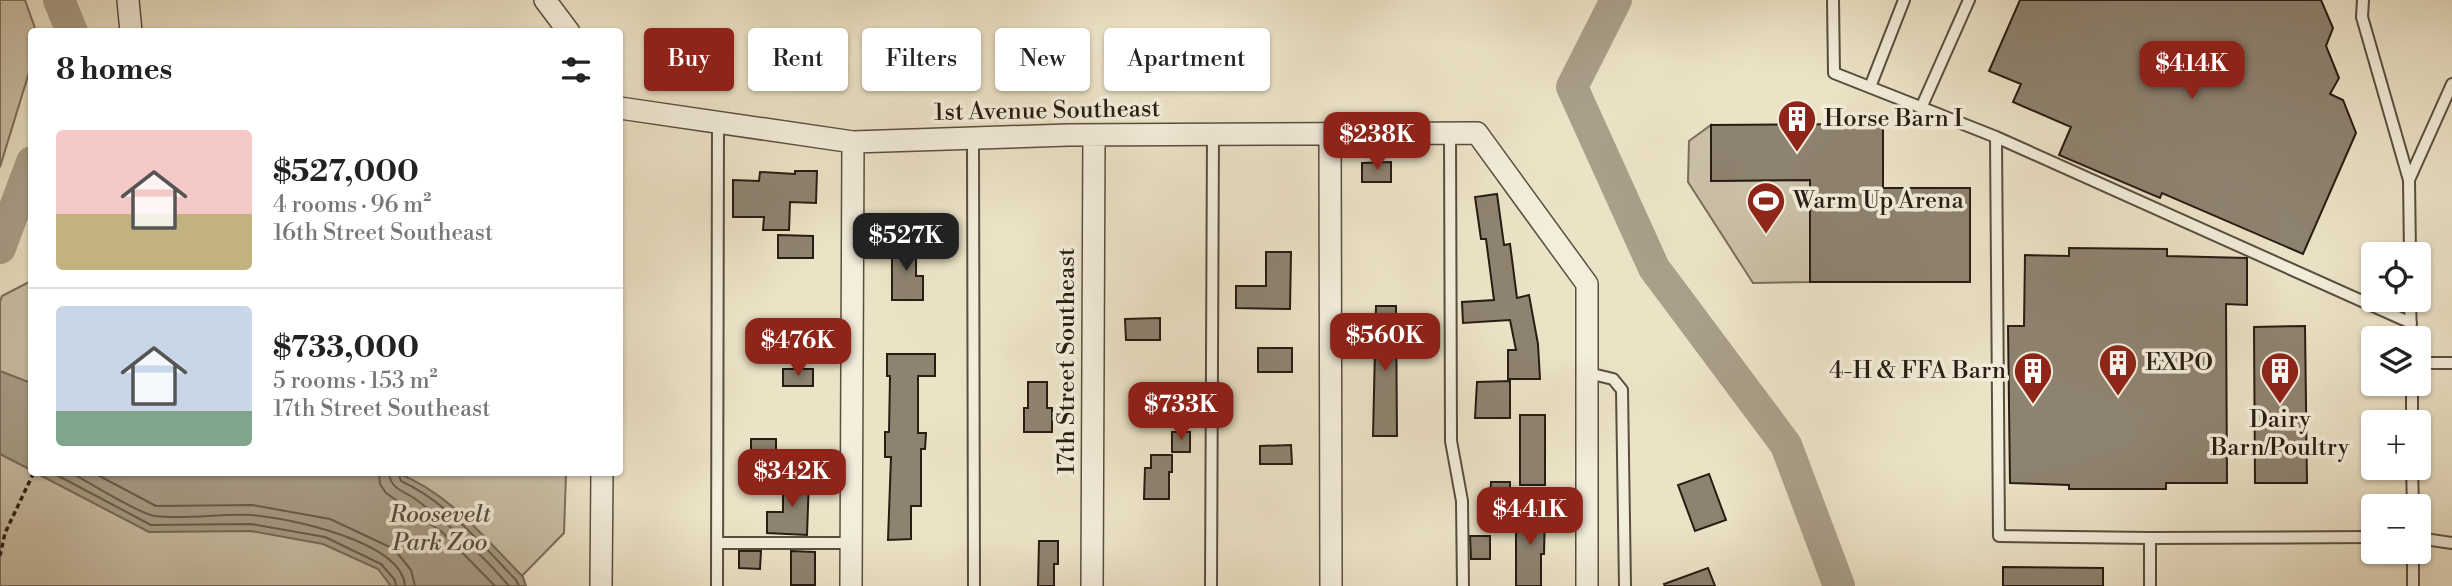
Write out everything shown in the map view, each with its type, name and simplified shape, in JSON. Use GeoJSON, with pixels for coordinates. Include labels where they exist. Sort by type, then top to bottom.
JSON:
{"type":"FeatureCollection","features":[{"type":"Feature","properties":{"kind":"street"},"geometry":{"type":"LineString","coordinates":[[128,0],[131,28]]}},
{"type":"Feature","properties":{"kind":"street"},"geometry":{"type":"LineString","coordinates":[[544,0],[566,28]]}},
{"type":"Feature","properties":{"kind":"street","name":"1st Avenue Southeast"},"geometry":{"type":"LineString","coordinates":[[623,108],[853,142],[1094,135],[1477,133],[1587,284],[1588,373]]}},
{"type":"Feature","properties":{"kind":"street"},"geometry":{"type":"LineString","coordinates":[[1329,133],[1331,586]]}},
{"type":"Feature","properties":{"kind":"street","name":"17th Street Southeast"},"geometry":{"type":"LineString","coordinates":[[1092,586],[1094,135]]}},
{"type":"Feature","properties":{"kind":"street"},"geometry":{"type":"LineString","coordinates":[[851,586],[853,142]]}},
{"type":"Feature","properties":{"kind":"street"},"geometry":{"type":"LineString","coordinates":[[1587,586],[1588,373]]}},
{"type":"Feature","properties":{"kind":"street"},"geometry":{"type":"LineString","coordinates":[[601,586],[602,476]]}},
{"type":"Feature","properties":{"kind":"lane"},"geometry":{"type":"LineString","coordinates":[[1833,0],[1834,74],[1996,137],[2411,323],[2411,312]]}},
{"type":"Feature","properties":{"kind":"lane"},"geometry":{"type":"LineString","coordinates":[[1870,88],[1904,0]]}},
{"type":"Feature","properties":{"kind":"lane"},"geometry":{"type":"LineString","coordinates":[[1921,107],[1969,0]]}},
{"type":"Feature","properties":{"kind":"lane"},"geometry":{"type":"LineString","coordinates":[[2362,0],[2362,17],[2409,180],[2410,242]]}},
{"type":"Feature","properties":{"kind":"lane"},"geometry":{"type":"LineString","coordinates":[[2409,180],[2452,84]]}},
{"type":"Feature","properties":{"kind":"lane"},"geometry":{"type":"LineString","coordinates":[[717,586],[718,122]]}},
{"type":"Feature","properties":{"kind":"lane"},"geometry":{"type":"LineString","coordinates":[[1450,133],[1451,441],[1462,501],[1463,586]]}},
{"type":"Feature","properties":{"kind":"lane"},"geometry":{"type":"LineString","coordinates":[[1211,586],[1213,134]]}},
{"type":"Feature","properties":{"kind":"lane"},"geometry":{"type":"LineString","coordinates":[[1996,137],[1998,536],[2361,537]]}},
{"type":"Feature","properties":{"kind":"lane"},"geometry":{"type":"LineString","coordinates":[[974,138],[974,586]]}},
{"type":"Feature","properties":{"kind":"lane"},"geometry":{"type":"LineString","coordinates":[[2431,363],[2452,363]]}},
{"type":"Feature","properties":{"kind":"lane"},"geometry":{"type":"LineString","coordinates":[[1588,373],[1613,379],[1622,390],[1625,586]]}},
{"type":"Feature","properties":{"kind":"lane"},"geometry":{"type":"LineString","coordinates":[[2150,538],[2150,586]]}},
{"type":"Feature","properties":{"kind":"lane"},"geometry":{"type":"LineString","coordinates":[[2431,540],[2452,543]]}},
{"type":"Feature","properties":{"kind":"lane"},"geometry":{"type":"LineString","coordinates":[[717,543],[851,543]]}},
{"type":"Feature","properties":{"kind":"lane"},"geometry":{"type":"LineString","coordinates":[[2413,564],[2413,586]]}},
{"type":"Feature","properties":{"kind":"path"},"geometry":{"type":"LineString","coordinates":[[0,556],[5,533],[32,476]]}},
{"type":"Feature","properties":{"kind":"green space"},"geometry":{"type":"Polygon","coordinates":[[[0,0],[25,0],[35,28],[28,28],[28,76],[0,167],[0,0]]]}},
{"type":"Feature","properties":{"kind":"green space","name":"Warm Up Arena"},"geometry":{"type":"Polygon","coordinates":[[[1711,125],[1712,181],[1810,180],[1810,282],[1753,283],[1688,182],[1689,141],[1711,125]]]}},
{"type":"Feature","properties":{"kind":"green space","name":"Roosevelt Park Zoo"},"geometry":{"type":"Polygon","coordinates":[[[28,283],[28,476],[566,476],[564,533],[512,586],[0,586],[2,296],[28,283]]]}},
{"type":"Feature","properties":{"kind":"water"},"geometry":{"type":"Polygon","coordinates":[[[0,371],[28,382],[28,468],[0,454],[0,371]]]}},
{"type":"Feature","properties":{"kind":"water"},"geometry":{"type":"Polygon","coordinates":[[[42,476],[404,476],[433,492],[465,518],[523,577],[526,586],[391,586],[378,569],[323,544],[251,531],[149,532],[42,476]]]}},
{"type":"Feature","properties":{"kind":"building"},"geometry":{"type":"Polygon","coordinates":[[[2020,0],[2321,0],[2333,28],[2326,46],[2339,78],[2330,94],[2343,100],[2356,133],[2303,254],[2162,193],[2160,198],[2059,155],[2071,127],[2013,102],[2021,84],[1989,71],[2020,0]]]}},
{"type":"Feature","properties":{"kind":"building"},"geometry":{"type":"Polygon","coordinates":[[[1883,124],[1883,188],[1970,188],[1970,282],[1810,282],[1810,180],[1711,181],[1711,125],[1883,124]]]}},
{"type":"Feature","properties":{"kind":"building"},"geometry":{"type":"Polygon","coordinates":[[[1391,162],[1391,182],[1362,182],[1362,163],[1391,162]]]}},
{"type":"Feature","properties":{"kind":"building"},"geometry":{"type":"Polygon","coordinates":[[[795,171],[817,171],[816,203],[790,202],[789,230],[763,230],[764,217],[733,217],[733,180],[759,181],[760,172],[795,174],[795,171]]]}},
{"type":"Feature","properties":{"kind":"building"},"geometry":{"type":"Polygon","coordinates":[[[1497,194],[1504,245],[1510,244],[1517,298],[1529,295],[1538,344],[1540,379],[1508,379],[1508,350],[1516,350],[1510,320],[1463,323],[1462,302],[1494,300],[1486,239],[1481,239],[1475,197],[1497,194]]]}},
{"type":"Feature","properties":{"kind":"building"},"geometry":{"type":"Polygon","coordinates":[[[778,235],[813,236],[813,258],[778,258],[778,235]]]}},
{"type":"Feature","properties":{"kind":"building"},"geometry":{"type":"Polygon","coordinates":[[[900,238],[916,238],[916,276],[923,276],[923,300],[892,300],[892,254],[900,254],[900,238]]]}},
{"type":"Feature","properties":{"kind":"building"},"geometry":{"type":"Polygon","coordinates":[[[2069,248],[2167,249],[2167,256],[2247,258],[2247,305],[2226,304],[2227,483],[2166,483],[2166,489],[2069,489],[2069,485],[2010,483],[2008,326],[2024,326],[2025,255],[2069,256],[2069,248]]]}},
{"type":"Feature","properties":{"kind":"building"},"geometry":{"type":"Polygon","coordinates":[[[1266,252],[1291,252],[1290,309],[1236,308],[1236,286],[1266,286],[1266,252]]]}},
{"type":"Feature","properties":{"kind":"building"},"geometry":{"type":"Polygon","coordinates":[[[1376,306],[1396,306],[1397,436],[1373,436],[1376,306]]]}},
{"type":"Feature","properties":{"kind":"building"},"geometry":{"type":"Polygon","coordinates":[[[1160,318],[1160,340],[1126,340],[1125,319],[1160,318]]]}},
{"type":"Feature","properties":{"kind":"building"},"geometry":{"type":"Polygon","coordinates":[[[813,321],[814,338],[797,339],[796,322],[813,321]]]}},
{"type":"Feature","properties":{"kind":"building","name":"Dairy Barn/Poultry"},"geometry":{"type":"Polygon","coordinates":[[[2305,326],[2307,483],[2255,483],[2254,327],[2305,326]]]}},
{"type":"Feature","properties":{"kind":"building"},"geometry":{"type":"Polygon","coordinates":[[[1258,348],[1292,348],[1292,372],[1258,372],[1258,348]]]}},
{"type":"Feature","properties":{"kind":"building"},"geometry":{"type":"Polygon","coordinates":[[[887,354],[935,354],[935,376],[918,376],[918,433],[926,433],[925,449],[921,449],[921,506],[911,506],[911,539],[888,540],[891,457],[885,457],[885,432],[889,432],[890,376],[887,376],[887,354]]]}},
{"type":"Feature","properties":{"kind":"building"},"geometry":{"type":"Polygon","coordinates":[[[783,369],[813,369],[813,386],[783,386],[783,369]]]}},
{"type":"Feature","properties":{"kind":"building"},"geometry":{"type":"Polygon","coordinates":[[[1510,381],[1510,418],[1475,418],[1477,382],[1510,381]]]}},
{"type":"Feature","properties":{"kind":"building"},"geometry":{"type":"Polygon","coordinates":[[[1028,382],[1047,382],[1047,408],[1052,408],[1052,432],[1024,432],[1028,382]]]}},
{"type":"Feature","properties":{"kind":"building"},"geometry":{"type":"Polygon","coordinates":[[[1520,415],[1545,415],[1545,485],[1520,485],[1520,415]]]}},
{"type":"Feature","properties":{"kind":"building"},"geometry":{"type":"Polygon","coordinates":[[[1172,432],[1190,432],[1190,452],[1172,452],[1172,432]]]}},
{"type":"Feature","properties":{"kind":"building"},"geometry":{"type":"Polygon","coordinates":[[[751,439],[776,439],[776,466],[751,466],[751,439]]]}},
{"type":"Feature","properties":{"kind":"building"},"geometry":{"type":"Polygon","coordinates":[[[1291,445],[1292,464],[1260,464],[1260,446],[1291,445]]]}},
{"type":"Feature","properties":{"kind":"building"},"geometry":{"type":"Polygon","coordinates":[[[1151,455],[1172,455],[1169,499],[1144,499],[1145,468],[1151,468],[1151,455]]]}},
{"type":"Feature","properties":{"kind":"building"},"geometry":{"type":"Polygon","coordinates":[[[1709,474],[1726,520],[1695,531],[1678,485],[1709,474]]]}},
{"type":"Feature","properties":{"kind":"building"},"geometry":{"type":"Polygon","coordinates":[[[783,478],[809,478],[807,535],[767,533],[767,512],[783,512],[783,478]]]}},
{"type":"Feature","properties":{"kind":"building"},"geometry":{"type":"Polygon","coordinates":[[[1491,482],[1510,482],[1510,502],[1490,502],[1491,482]]]}},
{"type":"Feature","properties":{"kind":"building"},"geometry":{"type":"Polygon","coordinates":[[[1516,511],[1545,511],[1541,586],[1516,586],[1516,511]]]}},
{"type":"Feature","properties":{"kind":"building"},"geometry":{"type":"Polygon","coordinates":[[[1470,536],[1490,536],[1490,559],[1471,559],[1470,536]]]}},
{"type":"Feature","properties":{"kind":"building"},"geometry":{"type":"Polygon","coordinates":[[[1039,541],[1058,541],[1054,586],[1038,586],[1039,541]]]}},
{"type":"Feature","properties":{"kind":"building"},"geometry":{"type":"Polygon","coordinates":[[[739,551],[761,551],[760,569],[739,568],[739,551]]]}},
{"type":"Feature","properties":{"kind":"building"},"geometry":{"type":"Polygon","coordinates":[[[791,551],[815,552],[815,585],[791,585],[791,551]]]}},
{"type":"Feature","properties":{"kind":"building"},"geometry":{"type":"Polygon","coordinates":[[[2003,567],[2103,568],[2103,586],[2003,586],[2003,567]]]}},
{"type":"Feature","properties":{"kind":"building"},"geometry":{"type":"Polygon","coordinates":[[[1708,568],[1715,586],[1664,584],[1708,568]]]}},
{"type":"Feature","properties":{"kind":"waterway"},"geometry":{"type":"LineString","coordinates":[[59,0],[70,28]]}},
{"type":"Feature","properties":{"kind":"waterway"},"geometry":{"type":"LineString","coordinates":[[1616,0],[1572,87],[1654,268],[1786,445],[1839,586]]}},
{"type":"Feature","properties":{"kind":"waterway"},"geometry":{"type":"LineString","coordinates":[[0,248],[28,173]]}},
{"type":"Feature","properties":{"kind":"place","name":"Horse Barn I"},"geometry":{"type":"Point","coordinates":[1797,153]}},
{"type":"Feature","properties":{"kind":"place","name":"Warm Up Arena"},"geometry":{"type":"Point","coordinates":[1766,235]}},
{"type":"Feature","properties":{"kind":"place","name":"EXPO"},"geometry":{"type":"Point","coordinates":[2118,397]}},
{"type":"Feature","properties":{"kind":"place","name":"4-H & FFA Barn"},"geometry":{"type":"Point","coordinates":[2033,405]}},
{"type":"Feature","properties":{"kind":"place","name":"Dairy Barn/Poultry"},"geometry":{"type":"Point","coordinates":[2280,405]}}]}
